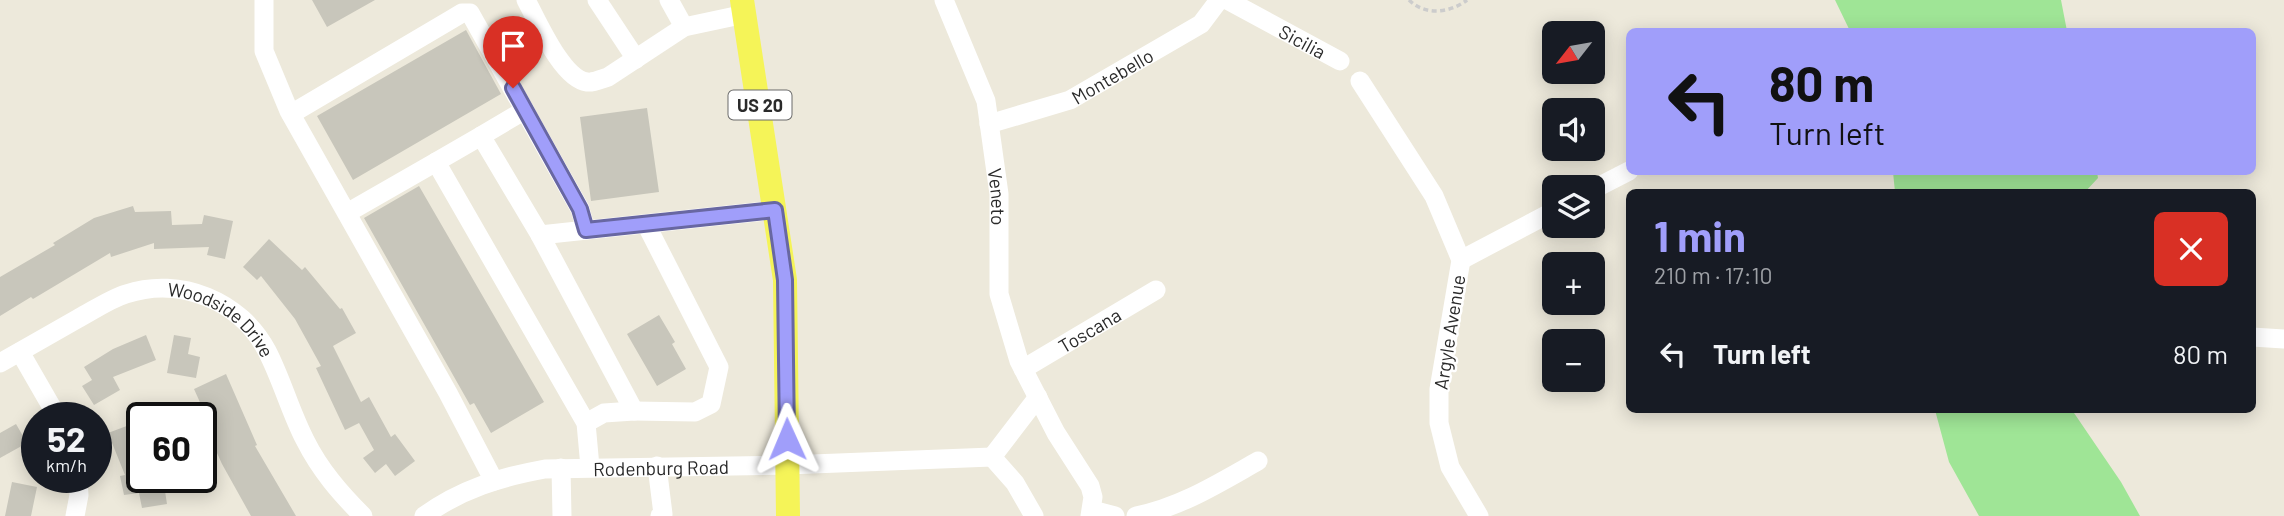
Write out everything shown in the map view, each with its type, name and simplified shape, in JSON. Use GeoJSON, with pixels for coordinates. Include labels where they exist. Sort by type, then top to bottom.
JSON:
{"type":"FeatureCollection","features":[{"type":"Feature","properties":{"kind":"main road","name":"US 20"},"geometry":{"type":"LineString","coordinates":[[744,7],[785,280],[788,516]]}},
{"type":"Feature","properties":{"kind":"street"},"geometry":{"type":"LineString","coordinates":[[264,0],[264,51],[290,114],[449,393],[494,481]]}},
{"type":"Feature","properties":{"kind":"street"},"geometry":{"type":"LineString","coordinates":[[526,0],[566,67],[585,82],[608,77],[684,27],[744,7]]}},
{"type":"Feature","properties":{"kind":"street"},"geometry":{"type":"LineString","coordinates":[[597,0],[636,59]]}},
{"type":"Feature","properties":{"kind":"street"},"geometry":{"type":"LineString","coordinates":[[669,0],[684,27]]}},
{"type":"Feature","properties":{"kind":"street","name":"Veneto"},"geometry":{"type":"LineString","coordinates":[[944,0],[986,101],[999,194],[999,294],[1023,369],[1056,433],[1090,486],[1093,498],[1091,513]]}},
{"type":"Feature","properties":{"kind":"street","name":"Montebello"},"geometry":{"type":"LineString","coordinates":[[989,124],[1070,100],[1201,24],[1219,0]]}},
{"type":"Feature","properties":{"kind":"street","name":"Sicilia"},"geometry":{"type":"LineString","coordinates":[[1227,0],[1340,61]]}},
{"type":"Feature","properties":{"kind":"street"},"geometry":{"type":"LineString","coordinates":[[290,114],[462,13],[470,13],[580,209],[586,230]]}},
{"type":"Feature","properties":{"kind":"street","name":"Argyle Avenue"},"geometry":{"type":"LineString","coordinates":[[1360,82],[1434,197],[1461,260],[1438,389],[1439,424],[1450,467],[1479,516]]}},
{"type":"Feature","properties":{"kind":"street"},"geometry":{"type":"LineString","coordinates":[[346,213],[525,110]]}},
{"type":"Feature","properties":{"kind":"street"},"geometry":{"type":"LineString","coordinates":[[481,136],[540,235],[634,411]]}},
{"type":"Feature","properties":{"kind":"street"},"geometry":{"type":"LineString","coordinates":[[436,162],[586,423],[590,467]]}},
{"type":"Feature","properties":{"kind":"street"},"geometry":{"type":"LineString","coordinates":[[1605,183],[1626,173]]}},
{"type":"Feature","properties":{"kind":"street"},"geometry":{"type":"LineString","coordinates":[[540,235],[775,210]]}},
{"type":"Feature","properties":{"kind":"street"},"geometry":{"type":"LineString","coordinates":[[1461,260],[1542,217]]}},
{"type":"Feature","properties":{"kind":"street"},"geometry":{"type":"LineString","coordinates":[[586,423],[604,413],[695,412],[711,404],[719,367],[646,224]]}},
{"type":"Feature","properties":{"kind":"street","name":"Woodside Drive"},"geometry":{"type":"LineString","coordinates":[[0,363],[125,294],[159,288],[196,291],[226,306],[257,335],[267,351],[317,463],[334,486],[363,516]]}},
{"type":"Feature","properties":{"kind":"street","name":"Toscana"},"geometry":{"type":"LineString","coordinates":[[1023,369],[1156,290]]}},
{"type":"Feature","properties":{"kind":"street"},"geometry":{"type":"LineString","coordinates":[[2256,337],[2284,339]]}},
{"type":"Feature","properties":{"kind":"street"},"geometry":{"type":"LineString","coordinates":[[20,352],[49,402]]}},
{"type":"Feature","properties":{"kind":"street"},"geometry":{"type":"LineString","coordinates":[[1034,516],[1015,483],[992,457],[1038,397]]}},
{"type":"Feature","properties":{"kind":"street","name":"Rodenburg Road"},"geometry":{"type":"LineString","coordinates":[[424,516],[466,492],[507,476],[561,468],[787,465],[992,457]]}},
{"type":"Feature","properties":{"kind":"street"},"geometry":{"type":"LineString","coordinates":[[1136,516],[1155,512],[1191,498],[1258,461]]}},
{"type":"Feature","properties":{"kind":"street"},"geometry":{"type":"LineString","coordinates":[[657,467],[664,515]]}},
{"type":"Feature","properties":{"kind":"street"},"geometry":{"type":"LineString","coordinates":[[561,468],[562,516]]}},
{"type":"Feature","properties":{"kind":"street"},"geometry":{"type":"LineString","coordinates":[[75,516],[79,493]]}},
{"type":"Feature","properties":{"kind":"street"},"geometry":{"type":"LineString","coordinates":[[1091,513],[1115,516]]}},
{"type":"Feature","properties":{"kind":"path"},"geometry":{"type":"LineString","coordinates":[[1409,0],[1416,7],[1439,11],[1455,8],[1466,0]]}},
{"type":"Feature","properties":{"kind":"green space"},"geometry":{"type":"Polygon","coordinates":[[[1835,0],[2061,0],[2066,28],[1849,28],[1835,0]]]}},
{"type":"Feature","properties":{"kind":"green space"},"geometry":{"type":"Polygon","coordinates":[[[1893,175],[2098,175],[2098,178],[2088,189],[1895,189],[1893,175]]]}},
{"type":"Feature","properties":{"kind":"green space"},"geometry":{"type":"Polygon","coordinates":[[[1936,413],[2074,413],[2121,482],[2140,516],[1979,516],[1949,462],[1936,413]]]}},
{"type":"Feature","properties":{"kind":"building"},"geometry":{"type":"Polygon","coordinates":[[[312,0],[375,0],[327,27],[312,0]]]}},
{"type":"Feature","properties":{"kind":"building"},"geometry":{"type":"Polygon","coordinates":[[[466,30],[501,94],[353,180],[317,116],[466,30]]]}},
{"type":"Feature","properties":{"kind":"building"},"geometry":{"type":"Polygon","coordinates":[[[647,108],[659,192],[591,201],[580,117],[647,108]]]}},
{"type":"Feature","properties":{"kind":"building"},"geometry":{"type":"Polygon","coordinates":[[[419,186],[544,402],[491,433],[474,403],[470,405],[364,218],[419,186]]]}},
{"type":"Feature","properties":{"kind":"building"},"geometry":{"type":"Polygon","coordinates":[[[133,206],[135,212],[171,211],[172,225],[202,224],[204,215],[233,221],[225,259],[207,255],[209,247],[154,249],[154,243],[111,257],[110,253],[0,316],[0,277],[55,245],[53,243],[94,218],[133,206]]]}},
{"type":"Feature","properties":{"kind":"building"},"geometry":{"type":"Polygon","coordinates":[[[269,239],[302,270],[305,267],[340,309],[342,308],[356,333],[333,346],[361,402],[369,397],[391,437],[395,434],[415,461],[395,476],[386,464],[375,473],[363,458],[374,450],[359,423],[345,430],[316,368],[321,366],[295,319],[261,276],[257,280],[243,267],[269,239]]]}},
{"type":"Feature","properties":{"kind":"building"},"geometry":{"type":"Polygon","coordinates":[[[659,315],[675,342],[672,344],[686,369],[657,386],[627,334],[659,315]]]}},
{"type":"Feature","properties":{"kind":"building"},"geometry":{"type":"Polygon","coordinates":[[[146,335],[156,360],[113,377],[120,390],[99,402],[92,402],[82,386],[92,380],[84,367],[113,349],[146,335]]]}},
{"type":"Feature","properties":{"kind":"building"},"geometry":{"type":"Polygon","coordinates":[[[174,335],[191,338],[188,354],[200,357],[196,378],[167,373],[174,335]]]}},
{"type":"Feature","properties":{"kind":"building"},"geometry":{"type":"Polygon","coordinates":[[[226,374],[257,445],[255,446],[296,516],[251,516],[217,453],[217,402],[200,402],[194,389],[226,374]]]}},
{"type":"Feature","properties":{"kind":"building"},"geometry":{"type":"Polygon","coordinates":[[[16,424],[21,433],[21,446],[0,458],[0,433],[16,424]]]}},
{"type":"Feature","properties":{"kind":"building"},"geometry":{"type":"Polygon","coordinates":[[[126,426],[126,493],[139,493],[124,495],[120,476],[125,475],[112,443],[112,432],[126,426]]]}},
{"type":"Feature","properties":{"kind":"building"},"geometry":{"type":"Polygon","coordinates":[[[12,482],[21,484],[21,493],[36,493],[31,516],[5,516],[12,482]]]}},
{"type":"Feature","properties":{"kind":"building"},"geometry":{"type":"Polygon","coordinates":[[[139,493],[165,493],[167,504],[142,508],[139,493]]]}},
{"type":"Feature","properties":{"kind":"route"},"geometry":{"type":"LineString","coordinates":[[513,88],[580,209],[586,230],[775,210],[785,280],[787,439]]}}]}
